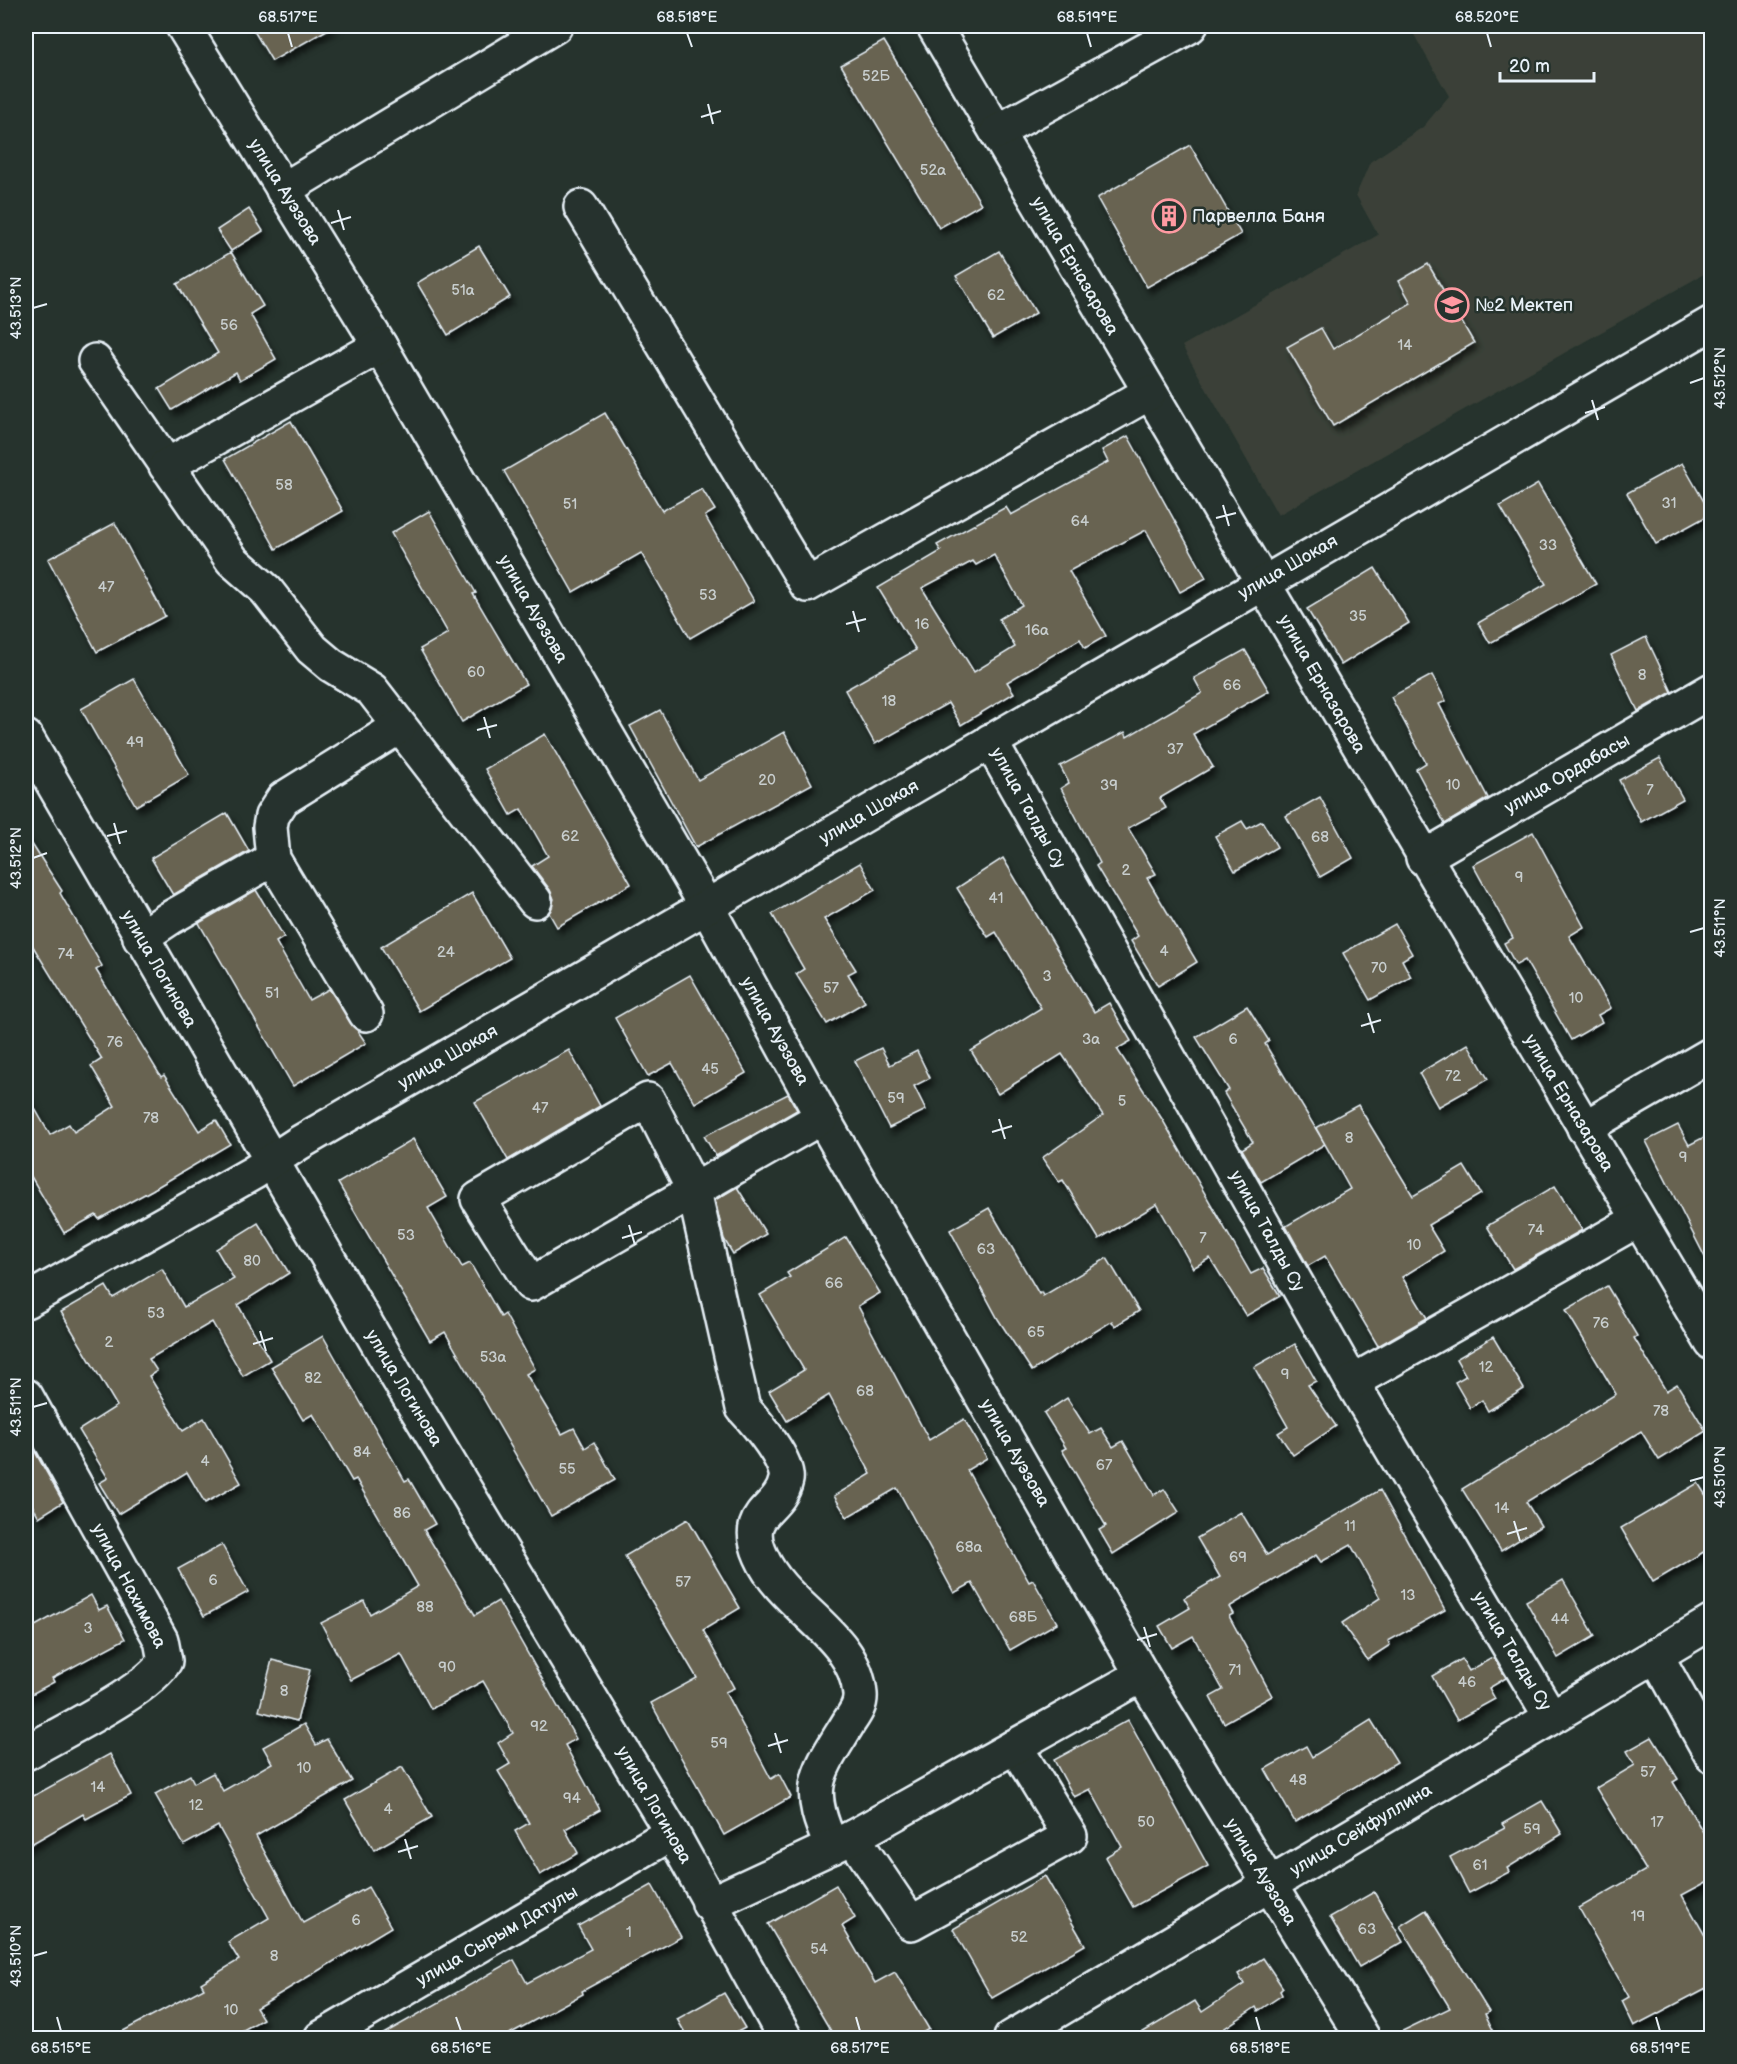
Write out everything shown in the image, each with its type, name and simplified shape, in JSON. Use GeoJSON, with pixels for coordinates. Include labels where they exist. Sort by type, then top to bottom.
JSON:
{"type":"FeatureCollection","features":[{"type":"Feature","properties":{"kind":"street","name":"улица Ауэзова"},"geometry":{"type":"LineString","coordinates":[[183,26],[380,346],[707,907],[822,1117],[1142,1675],[1363,2038]]}},
{"type":"Feature","properties":{"kind":"street"},"geometry":{"type":"LineString","coordinates":[[283,190],[555,26]]}},
{"type":"Feature","properties":{"kind":"street","name":"улица Ерназарова"},"geometry":{"type":"LineString","coordinates":[[934,26],[1149,393],[1263,582],[1423,858],[1712,1343]]}},
{"type":"Feature","properties":{"kind":"street"},"geometry":{"type":"LineString","coordinates":[[997,132],[1190,26]]}},
{"type":"Feature","properties":{"kind":"street"},"geometry":{"type":"LineString","coordinates":[[581,207],[807,585],[1149,393]]}},
{"type":"Feature","properties":{"kind":"street","name":"улица Шокая"},"geometry":{"type":"LineString","coordinates":[[26,1301],[272,1161],[1263,582],[1712,323]]}},
{"type":"Feature","properties":{"kind":"street"},"geometry":{"type":"LineString","coordinates":[[166,466],[380,346]]}},
{"type":"Feature","properties":{"kind":"street"},"geometry":{"type":"LineString","coordinates":[[95,361],[232,560],[266,590],[312,649],[372,690],[535,900]]}},
{"type":"Feature","properties":{"kind":"street","name":"улица Ордабасы"},"geometry":{"type":"LineString","coordinates":[[1423,858],[1712,690]]}},
{"type":"Feature","properties":{"kind":"street"},"geometry":{"type":"LineString","coordinates":[[366,1014],[273,859],[270,827],[273,816],[283,799],[399,727]]}},
{"type":"Feature","properties":{"kind":"street","name":"улица Логинова"},"geometry":{"type":"LineString","coordinates":[[26,737],[140,938],[390,1365],[672,1833],[709,1904],[785,2038]]}},
{"type":"Feature","properties":{"kind":"street","name":"улица Талды Су"},"geometry":{"type":"LineString","coordinates":[[990,741],[1352,1382],[1551,1717]]}},
{"type":"Feature","properties":{"kind":"street"},"geometry":{"type":"LineString","coordinates":[[140,938],[170,918],[273,859]]}},
{"type":"Feature","properties":{"kind":"street"},"geometry":{"type":"LineString","coordinates":[[1584,1128],[1712,1054]]}},
{"type":"Feature","properties":{"kind":"street"},"geometry":{"type":"LineString","coordinates":[[822,1117],[694,1191],[531,1284],[478,1199],[648,1100],[694,1191],[743,1408],[764,1429],[786,1473],[783,1488],[758,1520],[755,1535],[760,1556],[783,1591],[841,1648],[858,1680],[859,1707],[821,1767],[816,1781],[817,1804],[843,1842],[911,1923],[1070,1836],[1016,1746]]}},
{"type":"Feature","properties":{"kind":"street"},"geometry":{"type":"LineString","coordinates":[[1352,1382],[1638,1220]]}},
{"type":"Feature","properties":{"kind":"street","name":"улица Нахимова"},"geometry":{"type":"LineString","coordinates":[[26,1396],[161,1640],[165,1661],[159,1671],[140,1687],[26,1753]]}},
{"type":"Feature","properties":{"kind":"street","name":"улица Сейфуллина"},"geometry":{"type":"LineString","coordinates":[[1011,2038],[1712,1622]]}},
{"type":"Feature","properties":{"kind":"street"},"geometry":{"type":"LineString","coordinates":[[1656,1655],[1712,1756]]}},
{"type":"Feature","properties":{"kind":"street"},"geometry":{"type":"LineString","coordinates":[[709,1904],[843,1842],[1142,1675]]}},
{"type":"Feature","properties":{"kind":"street","name":"улица Сырым Датулы"},"geometry":{"type":"LineString","coordinates":[[321,2038],[672,1833]]}},
{"type":"Feature","properties":{"kind":"shaded area","name":"№2 Мектеп"},"geometry":{"type":"Polygon","coordinates":[[[1409,26],[1711,26],[1711,270],[1278,515],[1182,346],[1378,235],[1356,195],[1370,162],[1423,127],[1449,96],[1409,26]]]}},
{"type":"Feature","properties":{"kind":"building"},"geometry":{"type":"Polygon","coordinates":[[[251,26],[334,26],[272,61],[251,26]]]}},
{"type":"Feature","properties":{"kind":"building"},"geometry":{"type":"Polygon","coordinates":[[[884,41],[981,204],[939,228],[841,65],[884,41]]]}},
{"type":"Feature","properties":{"kind":"building","name":"Парвелла Баня"},"geometry":{"type":"Polygon","coordinates":[[[1190,145],[1241,234],[1147,287],[1097,198],[1190,145]]]}},
{"type":"Feature","properties":{"kind":"building"},"geometry":{"type":"Polygon","coordinates":[[[249,209],[263,231],[231,251],[217,230],[249,209]]]}},
{"type":"Feature","properties":{"kind":"building"},"geometry":{"type":"Polygon","coordinates":[[[479,246],[510,297],[448,335],[417,283],[479,246]]]}},
{"type":"Feature","properties":{"kind":"building"},"geometry":{"type":"Polygon","coordinates":[[[999,251],[1036,313],[993,338],[956,276],[999,251]]]}},
{"type":"Feature","properties":{"kind":"building"},"geometry":{"type":"Polygon","coordinates":[[[231,252],[263,306],[250,314],[276,359],[240,380],[236,372],[172,410],[159,389],[218,353],[177,284],[231,252]]]}},
{"type":"Feature","properties":{"kind":"building"},"geometry":{"type":"Polygon","coordinates":[[[1428,264],[1474,343],[1333,426],[1287,347],[1321,328],[1333,349],[1411,303],[1399,281],[1428,264]]]}},
{"type":"Feature","properties":{"kind":"building"},"geometry":{"type":"Polygon","coordinates":[[[605,413],[662,511],[702,489],[715,510],[705,516],[754,601],[690,638],[641,553],[573,592],[504,471],[605,413]]]}},
{"type":"Feature","properties":{"kind":"building"},"geometry":{"type":"Polygon","coordinates":[[[291,421],[343,511],[276,549],[225,459],[291,421]]]}},
{"type":"Feature","properties":{"kind":"building"},"geometry":{"type":"Polygon","coordinates":[[[1128,436],[1206,578],[1180,592],[1146,530],[1069,571],[1106,636],[1085,648],[1080,639],[1007,682],[1014,693],[961,725],[948,703],[875,744],[845,690],[916,650],[878,588],[941,551],[937,545],[1006,507],[1011,515],[1108,462],[1102,450],[1128,436]],[[994,555],[976,565],[973,561],[922,588],[974,672],[1015,647],[999,619],[1022,605],[994,555]]]}},
{"type":"Feature","properties":{"kind":"building"},"geometry":{"type":"Polygon","coordinates":[[[1682,463],[1711,514],[1656,544],[1627,493],[1682,463]]]}},
{"type":"Feature","properties":{"kind":"building"},"geometry":{"type":"Polygon","coordinates":[[[1538,484],[1596,584],[1490,643],[1478,623],[1546,584],[1500,506],[1538,484]]]}},
{"type":"Feature","properties":{"kind":"building"},"geometry":{"type":"Polygon","coordinates":[[[429,511],[476,593],[473,594],[526,684],[462,722],[420,649],[448,633],[391,533],[429,511]]]}},
{"type":"Feature","properties":{"kind":"building"},"geometry":{"type":"Polygon","coordinates":[[[115,523],[165,616],[97,652],[48,559],[115,523]]]}},
{"type":"Feature","properties":{"kind":"building"},"geometry":{"type":"Polygon","coordinates":[[[1375,568],[1409,623],[1341,665],[1307,609],[1375,568]]]}},
{"type":"Feature","properties":{"kind":"building"},"geometry":{"type":"Polygon","coordinates":[[[1646,637],[1672,692],[1638,711],[1611,655],[1646,637]]]}},
{"type":"Feature","properties":{"kind":"building"},"geometry":{"type":"Polygon","coordinates":[[[1245,650],[1269,691],[1193,734],[1213,767],[1160,798],[1166,808],[1128,828],[1156,874],[1147,878],[1197,962],[1158,986],[1131,941],[1138,936],[1096,866],[1100,863],[1061,788],[1069,783],[1060,766],[1125,732],[1127,737],[1202,693],[1194,678],[1245,650]]]}},
{"type":"Feature","properties":{"kind":"building"},"geometry":{"type":"Polygon","coordinates":[[[1432,675],[1446,701],[1439,704],[1488,798],[1445,824],[1416,769],[1426,763],[1391,697],[1432,675]]]}},
{"type":"Feature","properties":{"kind":"building"},"geometry":{"type":"Polygon","coordinates":[[[134,679],[189,775],[136,806],[81,709],[134,679]]]}},
{"type":"Feature","properties":{"kind":"building"},"geometry":{"type":"Polygon","coordinates":[[[660,710],[698,780],[784,732],[812,784],[696,847],[630,726],[660,710]]]}},
{"type":"Feature","properties":{"kind":"building"},"geometry":{"type":"Polygon","coordinates":[[[545,734],[631,884],[557,927],[549,913],[554,899],[532,866],[548,856],[521,809],[511,815],[485,769],[545,734]]]}},
{"type":"Feature","properties":{"kind":"building"},"geometry":{"type":"Polygon","coordinates":[[[1660,758],[1683,799],[1641,822],[1619,780],[1660,758]]]}},
{"type":"Feature","properties":{"kind":"building"},"geometry":{"type":"Polygon","coordinates":[[[1320,797],[1353,858],[1320,877],[1286,816],[1320,797]]]}},
{"type":"Feature","properties":{"kind":"building"},"geometry":{"type":"Polygon","coordinates":[[[227,813],[249,851],[173,895],[151,858],[227,813]]]}},
{"type":"Feature","properties":{"kind":"building"},"geometry":{"type":"Polygon","coordinates":[[[1242,821],[1247,829],[1262,821],[1277,847],[1235,871],[1215,836],[1242,821]]]}},
{"type":"Feature","properties":{"kind":"building"},"geometry":{"type":"Polygon","coordinates":[[[1533,832],[1584,927],[1569,936],[1611,1008],[1598,1015],[1602,1022],[1571,1040],[1525,960],[1516,965],[1504,943],[1513,938],[1473,865],[1533,832]]]}},
{"type":"Feature","properties":{"kind":"building"},"geometry":{"type":"Polygon","coordinates":[[[26,835],[62,891],[60,893],[102,966],[96,970],[161,1077],[164,1075],[199,1131],[216,1120],[230,1144],[99,1219],[96,1215],[64,1233],[26,1168],[26,1093],[50,1135],[69,1124],[74,1132],[115,1106],[91,1066],[102,1059],[26,935],[26,835]]]}},
{"type":"Feature","properties":{"kind":"building"},"geometry":{"type":"Polygon","coordinates":[[[1003,858],[1094,1012],[1109,1003],[1131,1041],[1117,1049],[1162,1119],[1251,1274],[1263,1268],[1280,1296],[1246,1316],[1210,1258],[1193,1268],[1157,1204],[1099,1239],[1063,1180],[1059,1182],[1042,1158],[1103,1115],[1062,1054],[998,1094],[971,1051],[1041,1008],[996,932],[988,937],[957,888],[1003,858]]]}},
{"type":"Feature","properties":{"kind":"building"},"geometry":{"type":"Polygon","coordinates":[[[860,863],[875,890],[824,919],[856,970],[848,974],[865,1002],[827,1024],[796,974],[804,969],[772,914],[860,863]]]}},
{"type":"Feature","properties":{"kind":"building"},"geometry":{"type":"Polygon","coordinates":[[[256,890],[284,937],[276,942],[309,1000],[329,989],[366,1043],[293,1086],[199,923],[256,890]]]}},
{"type":"Feature","properties":{"kind":"building"},"geometry":{"type":"Polygon","coordinates":[[[472,893],[510,958],[419,1011],[381,947],[472,893]]]}},
{"type":"Feature","properties":{"kind":"building"},"geometry":{"type":"Polygon","coordinates":[[[1395,924],[1412,954],[1402,960],[1411,977],[1370,1000],[1343,953],[1395,924]]]}},
{"type":"Feature","properties":{"kind":"building"},"geometry":{"type":"Polygon","coordinates":[[[690,975],[746,1073],[695,1103],[672,1063],[648,1076],[615,1018],[690,975]]]}},
{"type":"Feature","properties":{"kind":"building"},"geometry":{"type":"Polygon","coordinates":[[[1247,1006],[1269,1041],[1265,1044],[1325,1144],[1261,1182],[1242,1149],[1253,1142],[1224,1093],[1229,1090],[1196,1037],[1247,1006]]]}},
{"type":"Feature","properties":{"kind":"building"},"geometry":{"type":"Polygon","coordinates":[[[1468,1044],[1488,1079],[1438,1107],[1419,1073],[1468,1044]]]}},
{"type":"Feature","properties":{"kind":"building"},"geometry":{"type":"Polygon","coordinates":[[[881,1048],[890,1065],[917,1051],[930,1078],[914,1086],[926,1110],[889,1128],[855,1061],[881,1048]]]}},
{"type":"Feature","properties":{"kind":"building"},"geometry":{"type":"Polygon","coordinates":[[[569,1050],[600,1106],[508,1160],[475,1102],[569,1050]]]}},
{"type":"Feature","properties":{"kind":"building"},"geometry":{"type":"Polygon","coordinates":[[[788,1094],[797,1110],[716,1156],[704,1136],[788,1094]]]}},
{"type":"Feature","properties":{"kind":"building"},"geometry":{"type":"Polygon","coordinates":[[[1358,1105],[1413,1196],[1464,1166],[1481,1194],[1428,1225],[1444,1251],[1402,1277],[1427,1318],[1378,1346],[1325,1256],[1308,1266],[1286,1226],[1350,1189],[1316,1128],[1358,1105]]]}},
{"type":"Feature","properties":{"kind":"building"},"geometry":{"type":"Polygon","coordinates":[[[1678,1125],[1689,1145],[1712,1133],[1712,1271],[1646,1141],[1678,1125]]]}},
{"type":"Feature","properties":{"kind":"building"},"geometry":{"type":"Polygon","coordinates":[[[413,1139],[447,1197],[428,1208],[462,1267],[470,1263],[501,1317],[505,1314],[535,1369],[526,1374],[562,1434],[574,1428],[585,1448],[594,1442],[615,1480],[551,1516],[445,1332],[430,1341],[338,1183],[413,1139]]]}},
{"type":"Feature","properties":{"kind":"building"},"geometry":{"type":"Polygon","coordinates":[[[1555,1186],[1582,1230],[1513,1269],[1487,1226],[1555,1186]]]}},
{"type":"Feature","properties":{"kind":"building"},"geometry":{"type":"Polygon","coordinates":[[[737,1187],[766,1234],[733,1254],[724,1239],[715,1200],[737,1187]]]}},
{"type":"Feature","properties":{"kind":"building"},"geometry":{"type":"Polygon","coordinates":[[[989,1208],[1039,1294],[1041,1292],[1043,1296],[1107,1258],[1139,1311],[1115,1326],[1112,1321],[1032,1371],[998,1319],[950,1230],[989,1208]]]}},
{"type":"Feature","properties":{"kind":"building"},"geometry":{"type":"Polygon","coordinates":[[[258,1223],[289,1273],[238,1305],[270,1360],[243,1376],[212,1322],[149,1359],[157,1371],[149,1376],[183,1431],[204,1418],[241,1483],[205,1503],[187,1472],[118,1514],[99,1483],[108,1478],[79,1430],[117,1406],[61,1312],[106,1286],[113,1298],[162,1269],[184,1307],[234,1279],[216,1249],[258,1223]]]}},
{"type":"Feature","properties":{"kind":"building"},"geometry":{"type":"Polygon","coordinates":[[[846,1237],[880,1293],[858,1306],[929,1440],[964,1419],[987,1458],[967,1470],[1029,1582],[1033,1580],[1057,1623],[1010,1650],[972,1583],[954,1593],[897,1488],[847,1517],[834,1496],[871,1474],[829,1395],[787,1421],[769,1391],[804,1370],[760,1295],[790,1277],[787,1273],[846,1237]]]}},
{"type":"Feature","properties":{"kind":"building"},"geometry":{"type":"Polygon","coordinates":[[[1607,1286],[1637,1336],[1634,1338],[1666,1391],[1677,1384],[1706,1431],[1659,1460],[1641,1431],[1526,1502],[1541,1526],[1501,1551],[1462,1489],[1616,1394],[1566,1310],[1607,1286]]]}},
{"type":"Feature","properties":{"kind":"building"},"geometry":{"type":"Polygon","coordinates":[[[323,1336],[405,1481],[409,1479],[435,1524],[424,1530],[475,1615],[498,1601],[576,1739],[565,1745],[600,1810],[565,1829],[578,1853],[540,1875],[515,1831],[529,1823],[498,1771],[510,1764],[498,1743],[513,1733],[483,1681],[431,1709],[401,1654],[351,1680],[321,1623],[364,1601],[370,1614],[418,1586],[356,1479],[352,1481],[313,1414],[303,1420],[271,1367],[323,1336]]]}},
{"type":"Feature","properties":{"kind":"building"},"geometry":{"type":"Polygon","coordinates":[[[1493,1337],[1524,1389],[1488,1411],[1482,1400],[1470,1408],[1455,1382],[1466,1376],[1456,1359],[1493,1337]]]}},
{"type":"Feature","properties":{"kind":"building"},"geometry":{"type":"Polygon","coordinates":[[[1295,1344],[1316,1381],[1308,1385],[1336,1426],[1293,1455],[1278,1433],[1288,1427],[1254,1367],[1295,1344]]]}},
{"type":"Feature","properties":{"kind":"building"},"geometry":{"type":"Polygon","coordinates":[[[1067,1398],[1090,1434],[1101,1428],[1113,1447],[1123,1441],[1154,1495],[1164,1489],[1179,1512],[1113,1554],[1099,1530],[1106,1526],[1062,1450],[1066,1448],[1044,1413],[1067,1398]]]}},
{"type":"Feature","properties":{"kind":"building"},"geometry":{"type":"Polygon","coordinates":[[[26,1436],[63,1502],[39,1517],[26,1494],[26,1436]]]}},
{"type":"Feature","properties":{"kind":"building"},"geometry":{"type":"Polygon","coordinates":[[[1698,1483],[1712,1505],[1712,1547],[1653,1582],[1621,1528],[1698,1483]]]}},
{"type":"Feature","properties":{"kind":"building"},"geometry":{"type":"Polygon","coordinates":[[[1380,1490],[1445,1610],[1388,1641],[1390,1645],[1367,1660],[1342,1623],[1380,1598],[1351,1545],[1321,1562],[1316,1555],[1229,1607],[1233,1614],[1229,1616],[1272,1696],[1224,1723],[1210,1697],[1223,1690],[1193,1636],[1172,1648],[1159,1626],[1190,1608],[1184,1598],[1220,1577],[1197,1538],[1241,1512],[1267,1555],[1380,1490]]]}},
{"type":"Feature","properties":{"kind":"building"},"geometry":{"type":"Polygon","coordinates":[[[688,1519],[740,1608],[703,1630],[734,1688],[725,1692],[771,1779],[779,1774],[791,1797],[724,1835],[651,1703],[697,1678],[625,1556],[688,1519]]]}},
{"type":"Feature","properties":{"kind":"building"},"geometry":{"type":"Polygon","coordinates":[[[222,1545],[248,1592],[204,1616],[178,1569],[222,1545]]]}},
{"type":"Feature","properties":{"kind":"building"},"geometry":{"type":"Polygon","coordinates":[[[1563,1580],[1595,1636],[1558,1658],[1526,1601],[1563,1580]]]}},
{"type":"Feature","properties":{"kind":"building"},"geometry":{"type":"Polygon","coordinates":[[[91,1595],[99,1610],[107,1606],[125,1639],[52,1678],[54,1682],[26,1697],[26,1631],[91,1595]]]}},
{"type":"Feature","properties":{"kind":"building"},"geometry":{"type":"Polygon","coordinates":[[[1494,1657],[1506,1678],[1489,1688],[1495,1699],[1457,1720],[1432,1676],[1462,1659],[1469,1671],[1494,1657]]]}},
{"type":"Feature","properties":{"kind":"building"},"geometry":{"type":"Polygon","coordinates":[[[272,1660],[310,1670],[297,1721],[259,1711],[272,1660]]]}},
{"type":"Feature","properties":{"kind":"building"},"geometry":{"type":"Polygon","coordinates":[[[1128,1720],[1208,1866],[1133,1907],[1105,1857],[1122,1847],[1090,1789],[1074,1797],[1054,1760],[1128,1720]]]}},
{"type":"Feature","properties":{"kind":"building"},"geometry":{"type":"Polygon","coordinates":[[[1371,1720],[1397,1762],[1295,1822],[1265,1769],[1306,1746],[1312,1757],[1371,1720]]]}},
{"type":"Feature","properties":{"kind":"building"},"geometry":{"type":"Polygon","coordinates":[[[304,1724],[316,1745],[327,1739],[352,1781],[256,1836],[303,1923],[368,1887],[391,1927],[256,2008],[263,2019],[229,2038],[110,2038],[204,1988],[201,1983],[239,1960],[228,1942],[269,1918],[218,1826],[184,1845],[155,1794],[190,1775],[194,1783],[213,1773],[223,1791],[272,1763],[263,1747],[304,1724]]]}},
{"type":"Feature","properties":{"kind":"building"},"geometry":{"type":"Polygon","coordinates":[[[1652,1737],[1678,1779],[1673,1782],[1703,1832],[1712,1827],[1712,1879],[1682,1895],[1712,1948],[1712,1985],[1634,2026],[1622,2001],[1629,1997],[1579,1908],[1646,1870],[1596,1788],[1635,1765],[1627,1751],[1652,1737]]]}},
{"type":"Feature","properties":{"kind":"building"},"geometry":{"type":"Polygon","coordinates":[[[110,1754],[131,1795],[86,1819],[83,1814],[26,1847],[26,1800],[110,1754]]]}},
{"type":"Feature","properties":{"kind":"building"},"geometry":{"type":"Polygon","coordinates":[[[402,1767],[432,1817],[374,1850],[345,1800],[402,1767]]]}},
{"type":"Feature","properties":{"kind":"building"},"geometry":{"type":"Polygon","coordinates":[[[1542,1801],[1562,1834],[1507,1868],[1509,1872],[1469,1893],[1450,1857],[1505,1828],[1502,1824],[1542,1801]]]}},
{"type":"Feature","properties":{"kind":"building"},"geometry":{"type":"Polygon","coordinates":[[[1045,1876],[1085,1945],[992,1998],[953,1929],[1045,1876]]]}},
{"type":"Feature","properties":{"kind":"building"},"geometry":{"type":"Polygon","coordinates":[[[652,1885],[681,1937],[582,1991],[583,1994],[502,2038],[376,2038],[514,1960],[527,1983],[591,1949],[578,1926],[652,1885]]]}},
{"type":"Feature","properties":{"kind":"building"},"geometry":{"type":"Polygon","coordinates":[[[836,1885],[855,1918],[842,1926],[875,1983],[895,1972],[929,2029],[913,2038],[835,2038],[768,1924],[836,1885]]]}},
{"type":"Feature","properties":{"kind":"building"},"geometry":{"type":"Polygon","coordinates":[[[1374,1892],[1403,1942],[1359,1967],[1330,1917],[1374,1892]]]}},
{"type":"Feature","properties":{"kind":"building"},"geometry":{"type":"Polygon","coordinates":[[[1426,1910],[1489,2012],[1485,2014],[1497,2038],[1388,2038],[1450,2008],[1400,1926],[1426,1910]]]}},
{"type":"Feature","properties":{"kind":"building"},"geometry":{"type":"Polygon","coordinates":[[[1263,1958],[1283,1988],[1280,1991],[1282,1995],[1258,2011],[1256,2007],[1216,2034],[1218,2038],[1133,2038],[1195,2001],[1202,2012],[1244,1984],[1238,1974],[1263,1958]]]}},
{"type":"Feature","properties":{"kind":"building"},"geometry":{"type":"Polygon","coordinates":[[[724,1993],[745,2028],[726,2038],[688,2038],[677,2019],[724,1993]]]}},
{"type":"Feature","properties":{"kind":"place","name":"Парвелла Баня"},"geometry":{"type":"Point","coordinates":[1169,216]}},
{"type":"Feature","properties":{"kind":"place","name":"№2 Мектеп"},"geometry":{"type":"Point","coordinates":[1452,305]}}]}
